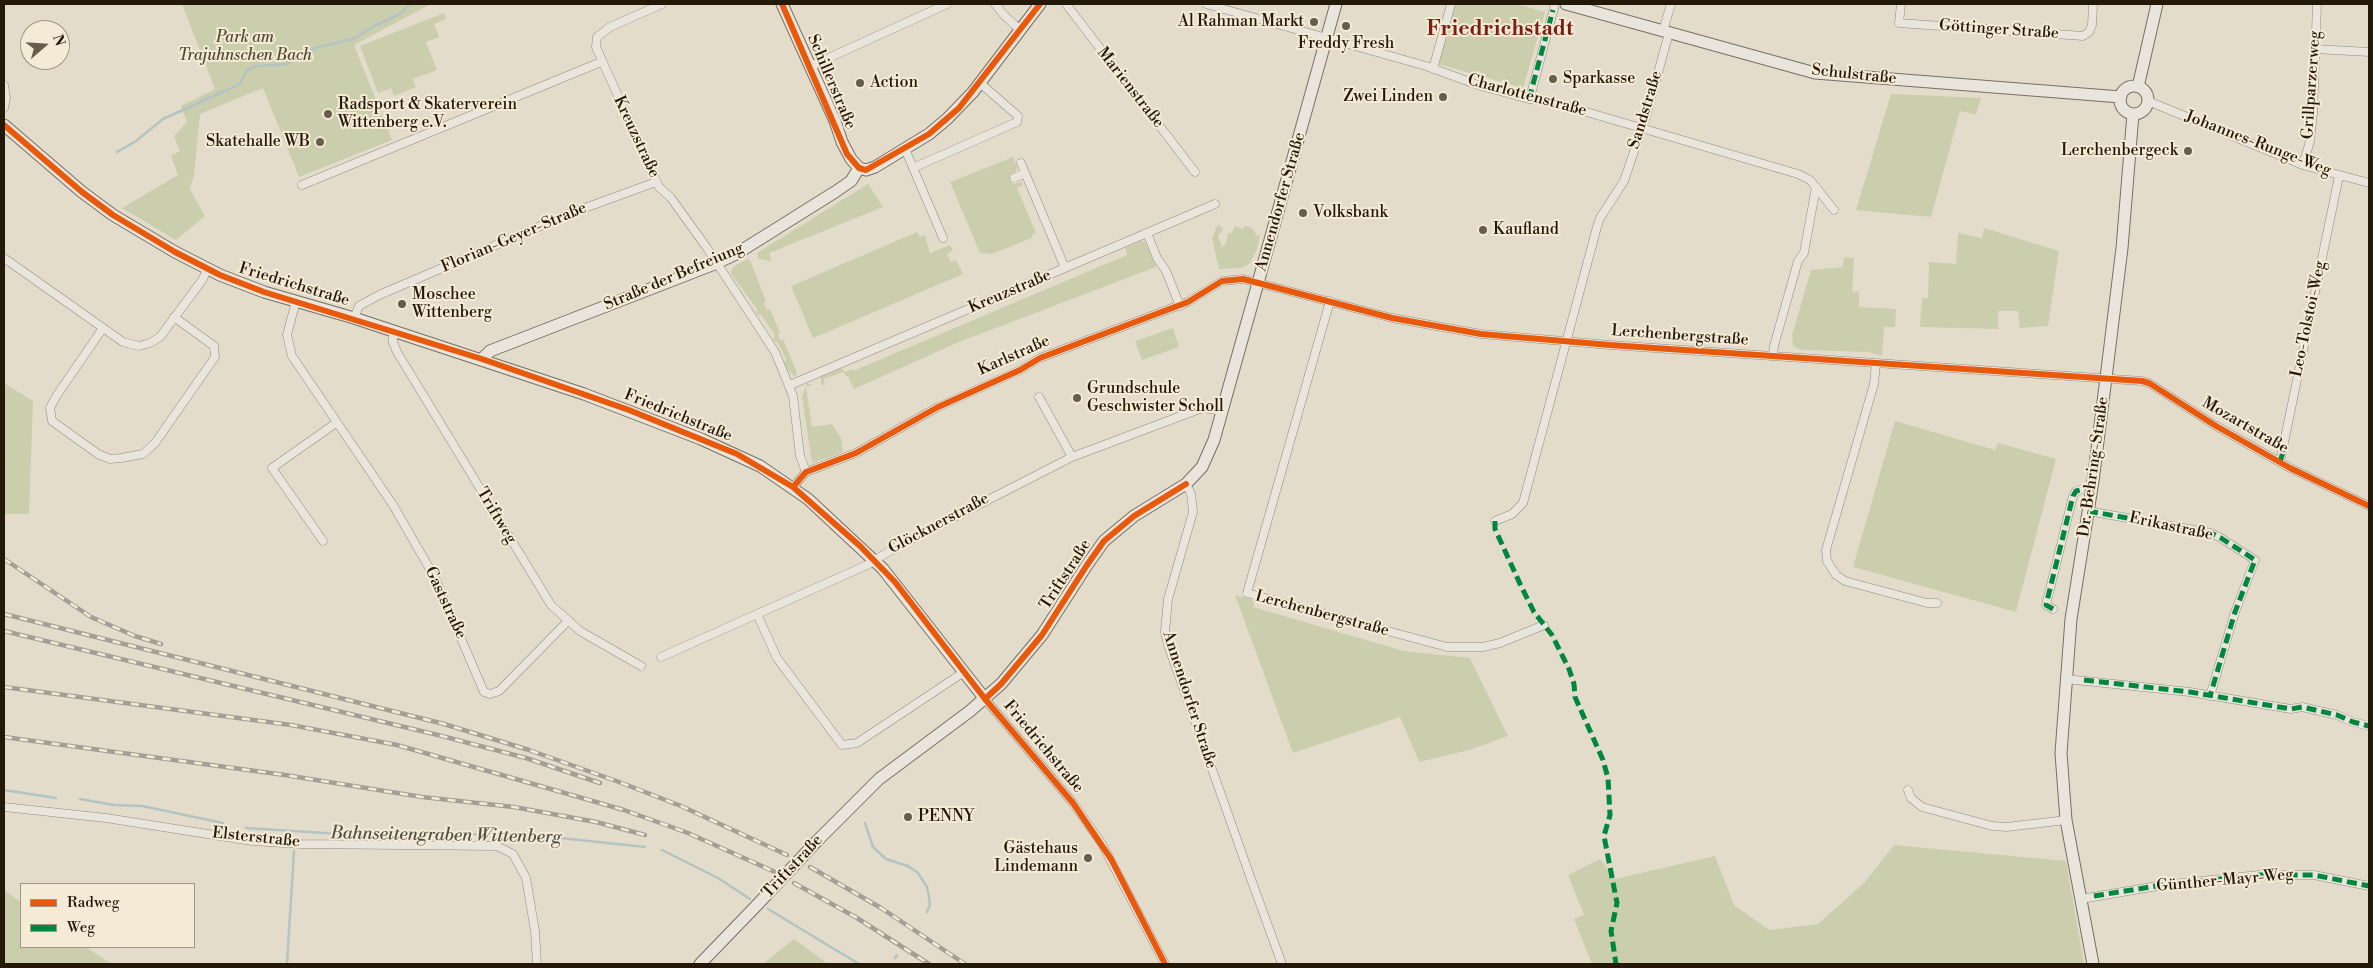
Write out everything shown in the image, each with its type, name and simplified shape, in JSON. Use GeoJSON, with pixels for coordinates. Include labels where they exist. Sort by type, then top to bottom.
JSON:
{"type":"FeatureCollection","features":[{"type":"Feature","properties":{"kind":"street","name":"Kreuzstraße"},"geometry":{"type":"LineString","coordinates":[[662,4],[610,27],[597,37],[596,47],[601,62],[656,182],[674,201],[768,340],[790,385],[796,407],[800,456],[806,472]]}},
{"type":"Feature","properties":{"kind":"street","name":"Schillerstraße"},"geometry":{"type":"LineString","coordinates":[[782,4],[811,66],[847,154],[858,168]]}},
{"type":"Feature","properties":{"kind":"street"},"geometry":{"type":"LineString","coordinates":[[811,66],[947,4]]}},
{"type":"Feature","properties":{"kind":"street"},"geometry":{"type":"LineString","coordinates":[[995,4],[1020,30]]}},
{"type":"Feature","properties":{"kind":"street"},"geometry":{"type":"LineString","coordinates":[[858,168],[870,169],[905,149],[947,119],[980,83],[1040,4]]}},
{"type":"Feature","properties":{"kind":"street","name":"Marienstraße"},"geometry":{"type":"LineString","coordinates":[[1066,4],[1195,172]]}},
{"type":"Feature","properties":{"kind":"street","name":"Charlottenstraße"},"geometry":{"type":"LineString","coordinates":[[1206,4],[1327,37],[1433,69],[1481,86],[1642,127],[1798,174],[1810,180],[1834,210]]}},
{"type":"Feature","properties":{"kind":"street","name":"Annendorfer Straße"},"geometry":{"type":"LineString","coordinates":[[1282,964],[1168,646],[1165,632],[1168,599],[1193,512],[1191,494],[1186,484],[1195,476],[1206,460],[1222,411],[1336,4]]}},
{"type":"Feature","properties":{"kind":"street"},"geometry":{"type":"LineString","coordinates":[[1433,69],[1452,4]]}},
{"type":"Feature","properties":{"kind":"street"},"geometry":{"type":"LineString","coordinates":[[1532,90],[1555,4]]}},
{"type":"Feature","properties":{"kind":"street","name":"Schulstraße"},"geometry":{"type":"LineString","coordinates":[[1566,4],[1828,75],[2120,97]]}},
{"type":"Feature","properties":{"kind":"street","name":"Sandstraße"},"geometry":{"type":"LineString","coordinates":[[1566,341],[1600,218],[1621,186],[1642,127],[1666,32],[1670,4]]}},
{"type":"Feature","properties":{"kind":"street","name":"Göttinger Straße"},"geometry":{"type":"LineString","coordinates":[[1901,4],[1899,23],[2083,36],[2089,32],[2092,25],[2093,4]]}},
{"type":"Feature","properties":{"kind":"street"},"geometry":{"type":"LineString","coordinates":[[2138,87],[2157,4]]}},
{"type":"Feature","properties":{"kind":"street","name":"Grillparzerweg"},"geometry":{"type":"LineString","coordinates":[[2303,165],[2310,140],[2317,4]]}},
{"type":"Feature","properties":{"kind":"street"},"geometry":{"type":"LineString","coordinates":[[2315,49],[2369,52]]}},
{"type":"Feature","properties":{"kind":"street"},"geometry":{"type":"LineString","coordinates":[[302,185],[601,62]]}},
{"type":"Feature","properties":{"kind":"street"},"geometry":{"type":"LineString","coordinates":[[914,167],[1017,122],[1018,116],[980,83]]}},
{"type":"Feature","properties":{"kind":"street"},"geometry":{"type":"LineString","coordinates":[[4,85],[6,98],[4,108]]}},
{"type":"Feature","properties":{"kind":"street"},"geometry":{"type":"LineString","coordinates":[[2138,87],[2145,92],[2148,102],[2143,111],[2134,114],[2123,109],[2120,97],[2127,88],[2138,87]]}},
{"type":"Feature","properties":{"kind":"street","name":"Johannes-Runge-Weg"},"geometry":{"type":"LineString","coordinates":[[2148,102],[2303,165],[2369,183]]}},
{"type":"Feature","properties":{"kind":"street","name":"Dr.-Behring-Straße"},"geometry":{"type":"LineString","coordinates":[[2093,964],[2066,820],[2061,770],[2066,679],[2075,589],[2088,511],[2106,378],[2122,248],[2134,114]]}},
{"type":"Feature","properties":{"kind":"street","name":"Friedrichstraße"},"geometry":{"type":"LineString","coordinates":[[4,125],[102,208],[163,246],[207,269],[243,285],[354,318],[584,394],[701,438],[748,460],[793,487],[875,560],[895,582],[985,699],[1073,803],[1111,859],[1165,964]]}},
{"type":"Feature","properties":{"kind":"street"},"geometry":{"type":"LineString","coordinates":[[905,149],[944,238]]}},
{"type":"Feature","properties":{"kind":"street","name":"Kreuzstraße"},"geometry":{"type":"LineString","coordinates":[[1021,163],[1065,268]]}},
{"type":"Feature","properties":{"kind":"street","name":"Straße der Befreiung"},"geometry":{"type":"LineString","coordinates":[[482,359],[490,351],[717,263],[746,248],[834,193],[851,181],[858,168]]}},
{"type":"Feature","properties":{"kind":"street"},"geometry":{"type":"LineString","coordinates":[[1014,178],[1025,173]]}},
{"type":"Feature","properties":{"kind":"street","name":"Leo-Tolstoi-Weg"},"geometry":{"type":"LineString","coordinates":[[2280,462],[2339,176]]}},
{"type":"Feature","properties":{"kind":"street","name":"Florian-Geyer-Straße"},"geometry":{"type":"LineString","coordinates":[[354,318],[359,306],[379,295],[571,213],[656,182]]}},
{"type":"Feature","properties":{"kind":"street"},"geometry":{"type":"LineString","coordinates":[[1773,356],[1774,346],[1798,261],[1804,253],[1816,188]]}},
{"type":"Feature","properties":{"kind":"street","name":"Kreuzstraße"},"geometry":{"type":"LineString","coordinates":[[790,385],[1215,204]]}},
{"type":"Feature","properties":{"kind":"street"},"geometry":{"type":"LineString","coordinates":[[1147,234],[1157,258],[1166,271],[1180,306]]}},
{"type":"Feature","properties":{"kind":"street"},"geometry":{"type":"LineString","coordinates":[[4,258],[123,342],[139,346],[150,343],[160,337],[203,279],[207,269]]}},
{"type":"Feature","properties":{"kind":"street","name":"Karlstraße"},"geometry":{"type":"LineString","coordinates":[[793,487],[806,472],[856,453],[950,401],[1020,370],[1040,358],[1180,306],[1197,298],[1216,284],[1229,279],[1243,278],[1259,281]]}},
{"type":"Feature","properties":{"kind":"street","name":"Lerchenbergstraße"},"geometry":{"type":"LineString","coordinates":[[1259,281],[1330,301],[1441,328],[1566,341],[2106,378]]}},
{"type":"Feature","properties":{"kind":"street","name":"Lerchenbergstraße"},"geometry":{"type":"LineString","coordinates":[[1330,301],[1247,593],[1447,647],[1482,647],[1500,643],[1544,626]]}},
{"type":"Feature","properties":{"kind":"street","name":"Gaststraße"},"geometry":{"type":"LineString","coordinates":[[296,302],[288,327],[289,349],[300,370],[393,505],[435,578],[484,692],[490,694],[499,691],[568,621]]}},
{"type":"Feature","properties":{"kind":"street"},"geometry":{"type":"LineString","coordinates":[[103,328],[50,408],[52,421],[98,454],[110,459],[121,458],[143,454],[155,443],[215,357],[214,346],[174,317]]}},
{"type":"Feature","properties":{"kind":"street","name":"Triftweg"},"geometry":{"type":"LineString","coordinates":[[393,331],[393,342],[402,360],[535,582],[551,605],[593,640],[641,666]]}},
{"type":"Feature","properties":{"kind":"street"},"geometry":{"type":"LineString","coordinates":[[1495,521],[1512,514],[1522,503],[1566,341]]}},
{"type":"Feature","properties":{"kind":"street"},"geometry":{"type":"LineString","coordinates":[[1876,363],[1874,384],[1826,550],[1827,561],[1836,575],[1845,580],[1927,603],[1937,603]]}},
{"type":"Feature","properties":{"kind":"street","name":"Mozartstraße"},"geometry":{"type":"LineString","coordinates":[[2106,378],[2149,384],[2280,462],[2369,506]]}},
{"type":"Feature","properties":{"kind":"street"},"geometry":{"type":"LineString","coordinates":[[1039,397],[1072,457]]}},
{"type":"Feature","properties":{"kind":"street","name":"Glöcknerstraße"},"geometry":{"type":"LineString","coordinates":[[661,657],[875,560],[898,546],[1072,457],[1197,410],[1210,408],[1222,411]]}},
{"type":"Feature","properties":{"kind":"street"},"geometry":{"type":"LineString","coordinates":[[323,540],[272,468],[336,423]]}},
{"type":"Feature","properties":{"kind":"street","name":"Triftstraße"},"geometry":{"type":"LineString","coordinates":[[700,964],[879,779],[985,699],[1008,677],[1042,635],[1104,542],[1134,516],[1186,484]]}},
{"type":"Feature","properties":{"kind":"street"},"geometry":{"type":"LineString","coordinates":[[2053,609],[2046,605],[2073,496],[2076,491],[2080,490]]}},
{"type":"Feature","properties":{"kind":"street","name":"Erikastraße"},"geometry":{"type":"LineString","coordinates":[[2088,511],[2211,533],[2255,560],[2235,612],[2210,696]]}},
{"type":"Feature","properties":{"kind":"street"},"geometry":{"type":"LineString","coordinates":[[757,614],[778,658],[842,745],[857,743],[964,672]]}},
{"type":"Feature","properties":{"kind":"street"},"geometry":{"type":"LineString","coordinates":[[2066,679],[2210,696],[2291,709],[2302,708],[2337,715],[2369,726]]}},
{"type":"Feature","properties":{"kind":"street"},"geometry":{"type":"LineString","coordinates":[[1908,790],[1911,798],[1922,807],[1992,826],[2007,827],[2066,820]]}},
{"type":"Feature","properties":{"kind":"street","name":"Elsterstraße"},"geometry":{"type":"LineString","coordinates":[[4,806],[106,818],[261,841],[301,844],[497,846],[513,854],[526,878],[535,931],[537,964]]}},
{"type":"Feature","properties":{"kind":"street","name":"Günther-Mayr-Weg"},"geometry":{"type":"LineString","coordinates":[[2081,899],[2163,885],[2259,875],[2314,875],[2369,886]]}},
{"type":"Feature","properties":{"kind":"green space","name":"Park am Trajuhnschen Bach"},"geometry":{"type":"Polygon","coordinates":[[[182,4],[431,4],[354,45],[392,140],[299,177],[263,88],[200,114],[194,175],[190,189],[205,216],[176,240],[122,208],[178,175],[171,156],[180,151],[174,136],[187,122],[181,106],[215,89],[182,4]]]}},
{"type":"Feature","properties":{"kind":"green space"},"geometry":{"type":"Polygon","coordinates":[[[1455,4],[1517,4],[1545,12],[1523,88],[1438,64],[1455,4]]]}},
{"type":"Feature","properties":{"kind":"green space"},"geometry":{"type":"Polygon","coordinates":[[[444,13],[446,19],[434,24],[439,37],[426,42],[437,70],[413,79],[416,87],[394,96],[391,88],[378,93],[360,46],[444,13]]]}},
{"type":"Feature","properties":{"kind":"green space"},"geometry":{"type":"Polygon","coordinates":[[[1891,94],[1981,98],[1976,115],[1960,111],[1931,217],[1856,210],[1891,94]]]}},
{"type":"Feature","properties":{"kind":"green space"},"geometry":{"type":"Polygon","coordinates":[[[1013,157],[1017,167],[1016,171],[1010,176],[1013,185],[1022,181],[1023,185],[1017,188],[1036,233],[1032,235],[1032,238],[992,254],[980,253],[950,182],[1013,157]]]}},
{"type":"Feature","properties":{"kind":"green space"},"geometry":{"type":"Polygon","coordinates":[[[868,184],[883,207],[769,253],[771,261],[759,259],[757,253],[868,184]]]}},
{"type":"Feature","properties":{"kind":"green space"},"geometry":{"type":"Polygon","coordinates":[[[1218,224],[1223,229],[1218,236],[1222,248],[1226,243],[1228,233],[1232,233],[1235,226],[1243,229],[1245,226],[1249,227],[1253,229],[1256,235],[1260,236],[1256,252],[1249,264],[1241,268],[1219,269],[1212,238],[1218,224]]]}},
{"type":"Feature","properties":{"kind":"green space"},"geometry":{"type":"Polygon","coordinates":[[[1984,228],[2059,251],[2048,326],[2020,328],[2018,311],[1998,311],[1998,329],[1920,327],[1922,298],[1928,298],[1929,262],[1956,264],[1958,233],[1982,238],[1984,228]]]}},
{"type":"Feature","properties":{"kind":"green space"},"geometry":{"type":"Polygon","coordinates":[[[917,232],[920,237],[925,235],[930,253],[950,245],[953,251],[947,254],[951,262],[956,260],[963,274],[813,338],[791,286],[917,232]]]}},
{"type":"Feature","properties":{"kind":"green space"},"geometry":{"type":"Polygon","coordinates":[[[1140,241],[1145,242],[1156,267],[959,342],[854,389],[848,376],[843,372],[824,379],[825,386],[821,384],[821,377],[842,368],[845,372],[852,369],[853,371],[1127,255],[1125,248],[1140,241]]]}},
{"type":"Feature","properties":{"kind":"green space"},"geometry":{"type":"Polygon","coordinates":[[[1844,257],[1854,258],[1852,291],[1859,292],[1859,307],[1896,309],[1895,327],[1884,327],[1882,356],[1869,352],[1802,350],[1793,346],[1792,335],[1811,270],[1843,267],[1844,257]]]}},
{"type":"Feature","properties":{"kind":"green space"},"geometry":{"type":"Polygon","coordinates":[[[747,259],[750,260],[766,301],[764,302],[766,308],[767,310],[770,309],[780,333],[778,334],[780,340],[783,339],[797,373],[795,377],[787,369],[784,363],[786,359],[778,343],[773,340],[775,335],[761,315],[756,314],[757,309],[731,274],[733,267],[747,259]]]}},
{"type":"Feature","properties":{"kind":"green space"},"geometry":{"type":"Polygon","coordinates":[[[1173,328],[1179,347],[1142,360],[1135,341],[1173,328]]]}},
{"type":"Feature","properties":{"kind":"green space"},"geometry":{"type":"Polygon","coordinates":[[[4,383],[33,401],[29,514],[4,514],[4,383]]]}},
{"type":"Feature","properties":{"kind":"green space"},"geometry":{"type":"Polygon","coordinates":[[[807,383],[812,385],[806,387],[812,427],[832,424],[841,438],[843,452],[812,463],[802,396],[807,383]]]}},
{"type":"Feature","properties":{"kind":"green space"},"geometry":{"type":"Polygon","coordinates":[[[1895,421],[1995,450],[1998,443],[2056,459],[2016,612],[1853,567],[1895,421]]]}},
{"type":"Feature","properties":{"kind":"green space"},"geometry":{"type":"Polygon","coordinates":[[[1235,595],[1255,600],[1253,607],[1404,651],[1470,658],[1508,736],[1469,750],[1419,762],[1400,717],[1293,753],[1235,595]]]}},
{"type":"Feature","properties":{"kind":"green space"},"geometry":{"type":"Polygon","coordinates":[[[1894,845],[2066,861],[2084,964],[1592,964],[1574,919],[1584,915],[1568,875],[1600,859],[1615,879],[1715,856],[1734,905],[1769,930],[1818,924],[1865,882],[1894,845]]]}},
{"type":"Feature","properties":{"kind":"green space"},"geometry":{"type":"Polygon","coordinates":[[[4,890],[20,901],[20,948],[87,948],[111,964],[4,964],[4,890]]]}},
{"type":"Feature","properties":{"kind":"green space"},"geometry":{"type":"Polygon","coordinates":[[[794,939],[828,964],[763,964],[794,939]]]}},
{"type":"Feature","properties":{"kind":"waterway"},"geometry":{"type":"LineString","coordinates":[[117,152],[136,141],[163,119],[240,84],[247,70],[256,66],[287,64],[318,47],[353,39],[374,26],[400,14],[410,4]]}},
{"type":"Feature","properties":{"kind":"waterway","name":"Bahnseitengraben Wittenberg"},"geometry":{"type":"LineString","coordinates":[[4,790],[56,798]]}},
{"type":"Feature","properties":{"kind":"waterway","name":"Bahnseitengraben Wittenberg"},"geometry":{"type":"LineString","coordinates":[[80,799],[114,805],[142,806],[223,823]]}},
{"type":"Feature","properties":{"kind":"waterway","name":"Bahnseitengraben Wittenberg"},"geometry":{"type":"LineString","coordinates":[[865,823],[873,847],[886,859],[908,866],[918,873],[927,887],[930,905],[927,912]]}},
{"type":"Feature","properties":{"kind":"waterway","name":"Bahnseitengraben Wittenberg"},"geometry":{"type":"LineString","coordinates":[[246,828],[356,835],[523,834],[645,847]]}},
{"type":"Feature","properties":{"kind":"waterway","name":"Bahnseitengraben Wittenberg"},"geometry":{"type":"LineString","coordinates":[[662,850],[718,878],[750,899]]}},
{"type":"Feature","properties":{"kind":"waterway"},"geometry":{"type":"LineString","coordinates":[[287,964],[294,851]]}},
{"type":"Feature","properties":{"kind":"waterway","name":"Bahnseitengraben Wittenberg"},"geometry":{"type":"LineString","coordinates":[[768,909],[859,964]]}},
{"type":"Feature","properties":{"kind":"railway"},"geometry":{"type":"LineString","coordinates":[[4,559],[91,617],[135,636],[161,644]]}},
{"type":"Feature","properties":{"kind":"railway"},"geometry":{"type":"LineString","coordinates":[[4,614],[444,724],[529,750],[681,806],[787,855]]}},
{"type":"Feature","properties":{"kind":"railway"},"geometry":{"type":"LineString","coordinates":[[4,631],[442,736],[526,758],[600,783]]}},
{"type":"Feature","properties":{"kind":"railway"},"geometry":{"type":"LineString","coordinates":[[4,687],[291,725],[397,745],[624,810],[688,833],[775,872]]}},
{"type":"Feature","properties":{"kind":"railway"},"geometry":{"type":"LineString","coordinates":[[4,737],[285,775],[422,797],[514,807],[596,822],[645,835]]}},
{"type":"Feature","properties":{"kind":"railway"},"geometry":{"type":"LineString","coordinates":[[810,867],[881,908],[965,964]]}},
{"type":"Feature","properties":{"kind":"railway"},"geometry":{"type":"LineString","coordinates":[[794,883],[857,918],[929,964]]}},
{"type":"Feature","properties":{"kind":"marked path"},"geometry":{"type":"LineString","coordinates":[[1529,99],[1553,10]]}},
{"type":"Feature","properties":{"kind":"marked path"},"geometry":{"type":"LineString","coordinates":[[2280,462],[2285,445]]}},
{"type":"Feature","properties":{"kind":"marked path"},"geometry":{"type":"LineString","coordinates":[[2053,609],[2046,605],[2073,496],[2076,491],[2080,490]]}},
{"type":"Feature","properties":{"kind":"marked path"},"geometry":{"type":"LineString","coordinates":[[2088,511],[2211,533],[2255,560],[2235,612],[2210,696]]}},
{"type":"Feature","properties":{"kind":"marked path"},"geometry":{"type":"LineString","coordinates":[[1495,521],[1495,529],[1521,586],[1534,612],[1552,635],[1569,669],[1574,684],[1575,697],[1603,760],[1608,778],[1610,815],[1604,836],[1617,903],[1611,931],[1616,964]]}},
{"type":"Feature","properties":{"kind":"marked path"},"geometry":{"type":"LineString","coordinates":[[2084,680],[2190,692],[2291,709],[2302,707],[2337,715],[2369,726]]}},
{"type":"Feature","properties":{"kind":"marked path"},"geometry":{"type":"LineString","coordinates":[[2094,896],[2163,885],[2259,875],[2314,875],[2369,886]]}},
{"type":"Feature","properties":{"kind":"cycle path"},"geometry":{"type":"LineString","coordinates":[[782,4],[847,154],[859,168],[866,170],[929,134],[959,108],[1040,4]]}},
{"type":"Feature","properties":{"kind":"cycle path"},"geometry":{"type":"LineString","coordinates":[[4,125],[82,192],[113,215],[175,252],[220,275],[264,292],[482,359],[629,410],[737,454],[793,487],[860,546],[895,582],[985,699],[1073,803],[1111,859],[1165,964]]}},
{"type":"Feature","properties":{"kind":"cycle path"},"geometry":{"type":"LineString","coordinates":[[793,487],[806,472],[856,453],[938,407],[1020,370],[1040,358],[1188,302],[1222,281],[1243,279],[1392,318],[1481,334],[1610,345],[2142,381],[2149,383],[2216,426],[2290,468],[2369,506]]}},
{"type":"Feature","properties":{"kind":"cycle path"},"geometry":{"type":"LineString","coordinates":[[985,699],[1001,684],[1042,635],[1104,541],[1134,516],[1186,484]]}},
{"type":"Feature","properties":{"kind":"place","name":"Al Rahman Markt"},"geometry":{"type":"Point","coordinates":[1314,22]}},
{"type":"Feature","properties":{"kind":"place","name":"Freddy Fresh"},"geometry":{"type":"Point","coordinates":[1346,26]}},
{"type":"Feature","properties":{"kind":"place","name":"Sparkasse"},"geometry":{"type":"Point","coordinates":[1553,79]}},
{"type":"Feature","properties":{"kind":"place","name":"Action"},"geometry":{"type":"Point","coordinates":[860,83]}},
{"type":"Feature","properties":{"kind":"place","name":"Zwei Linden"},"geometry":{"type":"Point","coordinates":[1443,97]}},
{"type":"Feature","properties":{"kind":"place","name":"Radsport & Skaterverein Wittenberg e.V."},"geometry":{"type":"Point","coordinates":[328,114]}},
{"type":"Feature","properties":{"kind":"place","name":"Skatehalle WB"},"geometry":{"type":"Point","coordinates":[320,142]}},
{"type":"Feature","properties":{"kind":"place","name":"Lerchenbergeck"},"geometry":{"type":"Point","coordinates":[2188,151]}},
{"type":"Feature","properties":{"kind":"place","name":"Volksbank"},"geometry":{"type":"Point","coordinates":[1303,213]}},
{"type":"Feature","properties":{"kind":"place","name":"Kaufland"},"geometry":{"type":"Point","coordinates":[1483,230]}},
{"type":"Feature","properties":{"kind":"place","name":"Moschee Wittenberg"},"geometry":{"type":"Point","coordinates":[402,304]}},
{"type":"Feature","properties":{"kind":"place","name":"Grundschule Geschwister Scholl"},"geometry":{"type":"Point","coordinates":[1077,398]}},
{"type":"Feature","properties":{"kind":"place","name":"PENNY"},"geometry":{"type":"Point","coordinates":[908,817]}},
{"type":"Feature","properties":{"kind":"place","name":"Gästehaus Lindemann"},"geometry":{"type":"Point","coordinates":[1088,858]}},
{"type":"Feature","properties":{"kind":"district","name":"Friedrichstadt"},"geometry":{"type":"Point","coordinates":[1500,30]}}]}
